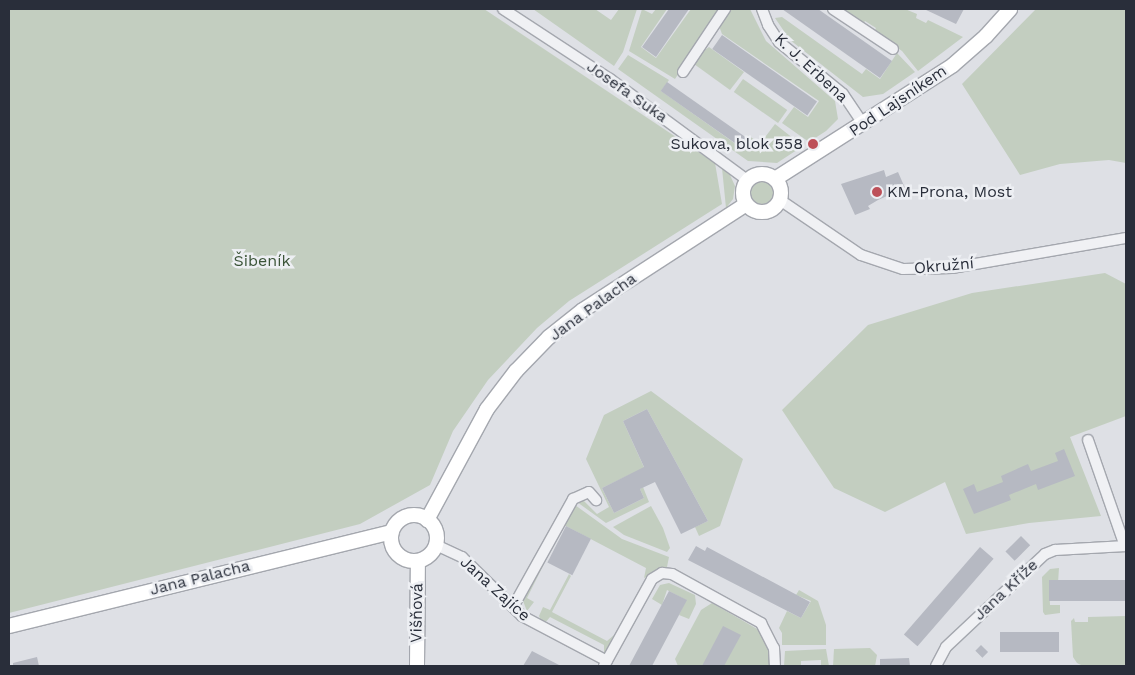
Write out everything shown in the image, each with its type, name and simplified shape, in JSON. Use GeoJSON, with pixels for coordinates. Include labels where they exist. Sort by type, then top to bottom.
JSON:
{"type":"FeatureCollection","features":[{"type":"Feature","properties":{"kind":"street","name":"Josefa Suka"},"geometry":{"type":"LineString","coordinates":[[503,9],[610,79],[747,180]]}},
{"type":"Feature","properties":{"kind":"street"},"geometry":{"type":"LineString","coordinates":[[683,72],[725,9]]}},
{"type":"Feature","properties":{"kind":"street","name":"K. J. Erbena"},"geometry":{"type":"LineString","coordinates":[[762,9],[768,26],[779,42],[843,94],[864,125]]}},
{"type":"Feature","properties":{"kind":"street"},"geometry":{"type":"LineString","coordinates":[[833,9],[892,49]]}},
{"type":"Feature","properties":{"kind":"street","name":"Pod Lajsníkem"},"geometry":{"type":"LineString","coordinates":[[775,179],[864,125],[959,60],[986,36],[1010,9]]}},
{"type":"Feature","properties":{"kind":"street"},"geometry":{"type":"LineString","coordinates":[[764,174],[775,179],[781,191],[780,200],[766,212],[755,211],[746,204],[742,191],[747,180],[764,174]]}},
{"type":"Feature","properties":{"kind":"street","name":"Okružní"},"geometry":{"type":"LineString","coordinates":[[780,200],[861,255],[903,269],[952,268],[1126,238]]}},
{"type":"Feature","properties":{"kind":"street","name":"Jana Palacha"},"geometry":{"type":"LineString","coordinates":[[9,626],[364,537],[392,532],[406,517],[427,520],[487,409],[516,370],[549,337],[583,310],[746,204]]}},
{"type":"Feature","properties":{"kind":"street","name":"Jana Kříže"},"geometry":{"type":"LineString","coordinates":[[936,666],[946,648],[1045,554],[1056,550],[1126,546],[1088,440]]}},
{"type":"Feature","properties":{"kind":"street"},"geometry":{"type":"LineString","coordinates":[[513,607],[573,498],[590,492],[596,500]]}},
{"type":"Feature","properties":{"kind":"street"},"geometry":{"type":"LineString","coordinates":[[392,532],[392,540],[397,553],[418,561],[429,556],[436,545],[436,531],[427,520]]}},
{"type":"Feature","properties":{"kind":"street","name":"Jana Zajíce"},"geometry":{"type":"LineString","coordinates":[[436,545],[462,557],[513,607],[543,630],[606,664]]}},
{"type":"Feature","properties":{"kind":"street","name":"Višňová"},"geometry":{"type":"LineString","coordinates":[[417,666],[418,561]]}},
{"type":"Feature","properties":{"kind":"street"},"geometry":{"type":"LineString","coordinates":[[606,664],[652,579],[662,573],[672,574],[762,623],[774,648],[775,666]]}},
{"type":"Feature","properties":{"kind":"green space","name":"Šibeník"},"geometry":{"type":"Polygon","coordinates":[[[9,9],[484,9],[715,163],[722,204],[569,301],[537,328],[488,380],[453,431],[430,485],[360,524],[9,613],[9,9]]]}},
{"type":"Feature","properties":{"kind":"green space"},"geometry":{"type":"Polygon","coordinates":[[[533,9],[595,9],[611,20],[619,9],[637,9],[623,52],[614,66],[533,9]]]}},
{"type":"Feature","properties":{"kind":"green space"},"geometry":{"type":"Polygon","coordinates":[[[642,9],[652,14],[656,9],[667,9],[641,47],[656,58],[691,9],[721,9],[675,79],[629,51],[642,9]]]}},
{"type":"Feature","properties":{"kind":"green space"},"geometry":{"type":"Polygon","coordinates":[[[730,9],[750,9],[766,41],[835,101],[838,119],[826,131],[809,142],[782,123],[794,107],[808,117],[819,101],[722,34],[719,26],[730,9]]]}},
{"type":"Feature","properties":{"kind":"green space"},"geometry":{"type":"Polygon","coordinates":[[[842,9],[905,9],[917,14],[916,18],[926,23],[928,20],[963,37],[918,71],[902,51],[874,32],[876,28],[865,21],[863,24],[842,9]]]}},
{"type":"Feature","properties":{"kind":"green space"},"geometry":{"type":"Polygon","coordinates":[[[1036,9],[1126,9],[1126,163],[1109,160],[1060,164],[1020,175],[962,84],[1036,9]]]}},
{"type":"Feature","properties":{"kind":"green space"},"geometry":{"type":"Polygon","coordinates":[[[782,17],[862,74],[866,69],[880,79],[897,53],[915,72],[883,94],[863,97],[790,40],[775,18],[782,17]]]}},
{"type":"Feature","properties":{"kind":"green space"},"geometry":{"type":"Polygon","coordinates":[[[709,47],[744,72],[730,90],[694,64],[703,51],[709,47]]]}},
{"type":"Feature","properties":{"kind":"green space"},"geometry":{"type":"Polygon","coordinates":[[[628,55],[669,80],[661,91],[740,147],[748,135],[760,144],[775,124],[803,146],[777,163],[748,161],[618,69],[628,55]]]}},
{"type":"Feature","properties":{"kind":"green space"},"geometry":{"type":"Polygon","coordinates":[[[743,79],[787,110],[778,123],[734,92],[743,79]]]}},
{"type":"Feature","properties":{"kind":"green space"},"geometry":{"type":"Polygon","coordinates":[[[722,168],[730,175],[735,186],[733,199],[726,208],[722,168]]]}},
{"type":"Feature","properties":{"kind":"green space"},"geometry":{"type":"Polygon","coordinates":[[[762,182],[770,185],[773,193],[770,201],[762,204],[754,201],[751,193],[754,185],[762,182]]]}},
{"type":"Feature","properties":{"kind":"green space"},"geometry":{"type":"Polygon","coordinates":[[[1105,273],[1126,284],[1126,416],[1070,437],[1101,516],[1029,523],[966,534],[945,482],[885,512],[834,488],[782,410],[868,325],[972,293],[1105,273]]]}},
{"type":"Feature","properties":{"kind":"green space"},"geometry":{"type":"Polygon","coordinates":[[[651,391],[743,459],[720,526],[699,536],[695,527],[708,521],[647,409],[623,421],[647,474],[631,474],[602,488],[614,513],[644,498],[640,489],[643,487],[649,502],[606,523],[577,502],[582,499],[597,514],[609,507],[586,459],[604,415],[651,391]]]}},
{"type":"Feature","properties":{"kind":"green space"},"geometry":{"type":"Polygon","coordinates":[[[575,505],[622,539],[669,557],[667,567],[644,578],[646,568],[564,525],[575,505]]]}},
{"type":"Feature","properties":{"kind":"green space"},"geometry":{"type":"Polygon","coordinates":[[[651,506],[663,528],[670,548],[667,552],[624,535],[613,527],[651,506]]]}},
{"type":"Feature","properties":{"kind":"green space"},"geometry":{"type":"Polygon","coordinates":[[[541,562],[545,562],[527,598],[534,602],[527,611],[521,596],[541,562]]]}},
{"type":"Feature","properties":{"kind":"green space"},"geometry":{"type":"Polygon","coordinates":[[[1059,568],[1058,583],[1049,584],[1050,605],[1060,605],[1060,613],[1045,615],[1043,612],[1042,577],[1050,569],[1059,568]]]}},
{"type":"Feature","properties":{"kind":"green space"},"geometry":{"type":"Polygon","coordinates":[[[569,574],[571,576],[552,612],[607,641],[614,635],[604,654],[604,645],[550,617],[545,623],[541,621],[539,616],[543,607],[550,610],[569,574]]]}},
{"type":"Feature","properties":{"kind":"green space"},"geometry":{"type":"Polygon","coordinates":[[[669,583],[695,595],[696,604],[689,619],[679,615],[686,600],[667,590],[662,605],[652,599],[660,585],[669,583]]]}},
{"type":"Feature","properties":{"kind":"green space"},"geometry":{"type":"Polygon","coordinates":[[[799,590],[818,601],[826,625],[826,645],[782,645],[782,633],[779,628],[787,611],[801,618],[811,601],[796,595],[799,590]]]}},
{"type":"Feature","properties":{"kind":"green space"},"geometry":{"type":"Polygon","coordinates":[[[712,603],[759,630],[767,641],[770,666],[678,666],[675,659],[701,610],[712,603]]]}},
{"type":"Feature","properties":{"kind":"green space"},"geometry":{"type":"Polygon","coordinates":[[[1126,616],[1126,666],[1083,666],[1077,663],[1073,657],[1071,621],[1074,618],[1075,622],[1088,622],[1088,617],[1126,616]]]}},
{"type":"Feature","properties":{"kind":"green space"},"geometry":{"type":"Polygon","coordinates":[[[870,648],[877,655],[875,666],[833,666],[834,649],[870,648]]]}},
{"type":"Feature","properties":{"kind":"green space"},"geometry":{"type":"Polygon","coordinates":[[[826,649],[829,666],[821,666],[821,660],[801,661],[801,666],[784,666],[785,651],[826,649]]]}},
{"type":"Feature","properties":{"kind":"building"},"geometry":{"type":"Polygon","coordinates":[[[669,9],[689,9],[656,57],[642,47],[669,9]]]}},
{"type":"Feature","properties":{"kind":"building"},"geometry":{"type":"Polygon","coordinates":[[[782,9],[818,9],[892,61],[880,78],[782,9]]]}},
{"type":"Feature","properties":{"kind":"building"},"geometry":{"type":"Polygon","coordinates":[[[924,9],[964,9],[956,24],[924,9]]]}},
{"type":"Feature","properties":{"kind":"building"},"geometry":{"type":"Polygon","coordinates":[[[722,35],[817,102],[807,115],[712,49],[722,35]]]}},
{"type":"Feature","properties":{"kind":"building"},"geometry":{"type":"Polygon","coordinates":[[[667,82],[746,138],[740,147],[661,91],[667,82]]]}},
{"type":"Feature","properties":{"kind":"building"},"geometry":{"type":"Polygon","coordinates":[[[884,170],[886,177],[898,172],[905,188],[878,200],[868,206],[870,209],[855,215],[841,184],[884,170]]]}},
{"type":"Feature","properties":{"kind":"building"},"geometry":{"type":"Polygon","coordinates":[[[647,409],[708,521],[681,534],[655,482],[640,489],[644,498],[614,513],[602,488],[644,467],[623,421],[647,409]]]}},
{"type":"Feature","properties":{"kind":"building"},"geometry":{"type":"Polygon","coordinates":[[[1064,449],[1075,476],[1038,490],[1036,484],[1009,495],[1011,500],[974,514],[963,489],[974,484],[977,492],[1003,482],[1001,476],[1028,464],[1031,471],[1058,461],[1055,453],[1064,449]]]}},
{"type":"Feature","properties":{"kind":"building"},"geometry":{"type":"Polygon","coordinates":[[[566,526],[591,539],[572,575],[547,563],[566,526]]]}},
{"type":"Feature","properties":{"kind":"building"},"geometry":{"type":"Polygon","coordinates":[[[1021,536],[1030,545],[1015,561],[1005,552],[1021,536]]]}},
{"type":"Feature","properties":{"kind":"building"},"geometry":{"type":"Polygon","coordinates":[[[696,546],[705,551],[707,547],[810,602],[801,618],[688,560],[696,546]]]}},
{"type":"Feature","properties":{"kind":"building"},"geometry":{"type":"Polygon","coordinates":[[[980,547],[994,559],[917,646],[904,635],[980,547]]]}},
{"type":"Feature","properties":{"kind":"building"},"geometry":{"type":"Polygon","coordinates":[[[1049,580],[1126,580],[1126,601],[1049,601],[1049,580]]]}},
{"type":"Feature","properties":{"kind":"building"},"geometry":{"type":"Polygon","coordinates":[[[669,591],[687,600],[652,666],[629,666],[669,591]]]}},
{"type":"Feature","properties":{"kind":"building"},"geometry":{"type":"Polygon","coordinates":[[[723,626],[741,635],[724,666],[702,666],[723,626]]]}},
{"type":"Feature","properties":{"kind":"building"},"geometry":{"type":"Polygon","coordinates":[[[1000,632],[1059,632],[1059,652],[1000,652],[1000,632]]]}},
{"type":"Feature","properties":{"kind":"building"},"geometry":{"type":"Polygon","coordinates":[[[981,645],[988,652],[982,658],[975,651],[981,645]]]}},
{"type":"Feature","properties":{"kind":"building"},"geometry":{"type":"Polygon","coordinates":[[[532,651],[561,666],[523,666],[532,651]]]}},
{"type":"Feature","properties":{"kind":"building"},"geometry":{"type":"Polygon","coordinates":[[[37,657],[39,666],[13,666],[13,663],[37,657]]]}},
{"type":"Feature","properties":{"kind":"building"},"geometry":{"type":"Polygon","coordinates":[[[909,658],[910,666],[880,666],[880,659],[909,658]]]}},
{"type":"Feature","properties":{"kind":"place","name":"Sukova, blok 558"},"geometry":{"type":"Point","coordinates":[813,144]}},
{"type":"Feature","properties":{"kind":"place","name":"KM-Prona, Most"},"geometry":{"type":"Point","coordinates":[877,192]}}]}
